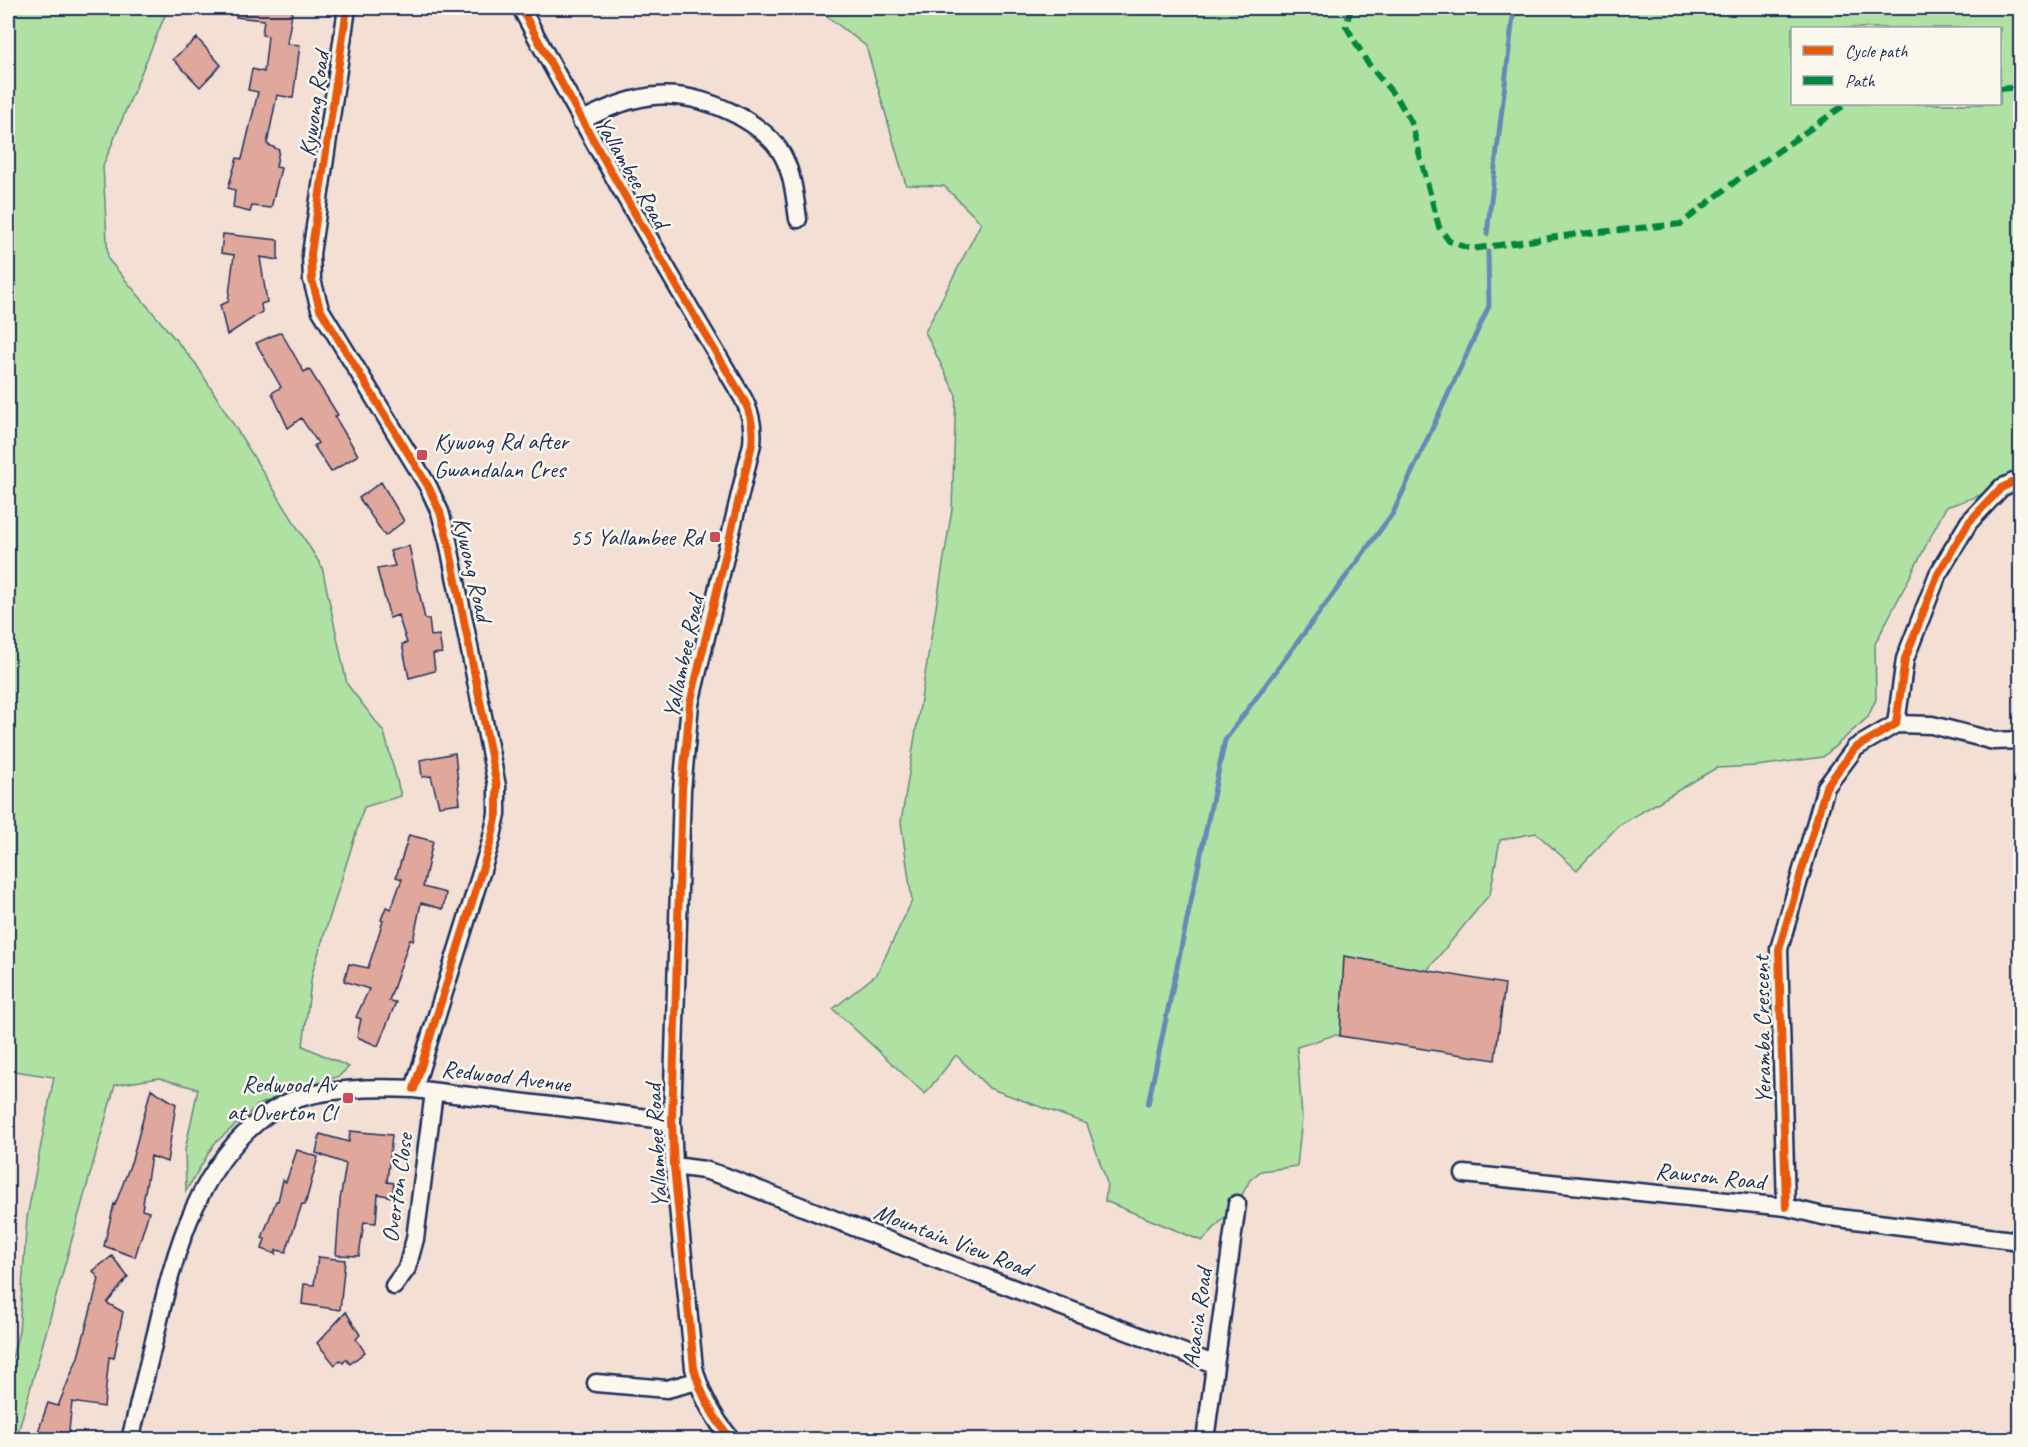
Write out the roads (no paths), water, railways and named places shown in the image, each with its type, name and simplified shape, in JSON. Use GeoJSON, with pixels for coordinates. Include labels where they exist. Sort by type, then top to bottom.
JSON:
{"type":"FeatureCollection","features":[{"type":"Feature","properties":{"kind":"street","name":"Kywong Road"},"geometry":{"type":"LineString","coordinates":[[347,8],[311,254],[312,280],[320,309],[428,486],[441,512],[498,786],[497,814],[492,841],[414,1089]]}},
{"type":"Feature","properties":{"kind":"street","name":"Yallambee Road"},"geometry":{"type":"LineString","coordinates":[[521,8],[581,121],[750,410],[753,433],[690,705],[687,730],[682,802],[672,1121],[674,1166],[694,1368],[697,1381],[712,1414],[732,1440]]}},
{"type":"Feature","properties":{"kind":"street"},"geometry":{"type":"LineString","coordinates":[[581,121],[617,104],[648,96],[671,95],[718,105],[763,132],[783,155],[792,179],[798,219]]}},
{"type":"Feature","properties":{"kind":"street"},"geometry":{"type":"LineString","coordinates":[[2020,479],[2001,488],[1969,522],[1938,574],[1905,659],[1896,724],[1932,725],[1994,741],[2020,740]]}},
{"type":"Feature","properties":{"kind":"street","name":"Yeramba Crescent"},"geometry":{"type":"LineString","coordinates":[[1786,1207],[1779,949],[1827,787],[1855,748],[1896,724]]}},
{"type":"Feature","properties":{"kind":"street","name":"Redwood Avenue"},"geometry":{"type":"LineString","coordinates":[[130,1440],[169,1275],[199,1196],[218,1164],[249,1130],[276,1108],[304,1098],[359,1088],[414,1089],[672,1121]]}},
{"type":"Feature","properties":{"kind":"street","name":"Overton Close"},"geometry":{"type":"LineString","coordinates":[[394,1286],[407,1268],[415,1239],[434,1092]]}},
{"type":"Feature","properties":{"kind":"street","name":"Mountain View Road"},"geometry":{"type":"LineString","coordinates":[[674,1166],[704,1170],[724,1176],[1214,1364]]}},
{"type":"Feature","properties":{"kind":"street","name":"Rawson Road"},"geometry":{"type":"LineString","coordinates":[[1464,1174],[1786,1207],[1823,1216],[2020,1241]]}},
{"type":"Feature","properties":{"kind":"street","name":"Acacia Road"},"geometry":{"type":"LineString","coordinates":[[1204,1440],[1237,1204]]}},
{"type":"Feature","properties":{"kind":"street"},"geometry":{"type":"LineString","coordinates":[[596,1383],[667,1389],[697,1381]]}},
{"type":"Feature","properties":{"kind":"waterway"},"geometry":{"type":"LineString","coordinates":[[1465,8],[1513,9]]}},
{"type":"Feature","properties":{"kind":"waterway"},"geometry":{"type":"LineString","coordinates":[[1487,234],[1514,8]]}},
{"type":"Feature","properties":{"kind":"waterway"},"geometry":{"type":"LineString","coordinates":[[1148,1104],[1225,740],[1393,513],[1489,306],[1488,252]]}},
{"type":"Feature","properties":{"kind":"place","name":"Kywong Rd after Gwandalan Cres"},"geometry":{"type":"Point","coordinates":[422,455]}},
{"type":"Feature","properties":{"kind":"place","name":"55 Yallambee Rd"},"geometry":{"type":"Point","coordinates":[715,537]}},
{"type":"Feature","properties":{"kind":"place","name":"Redwood Av at Overton Cl"},"geometry":{"type":"Point","coordinates":[348,1098]}}]}
